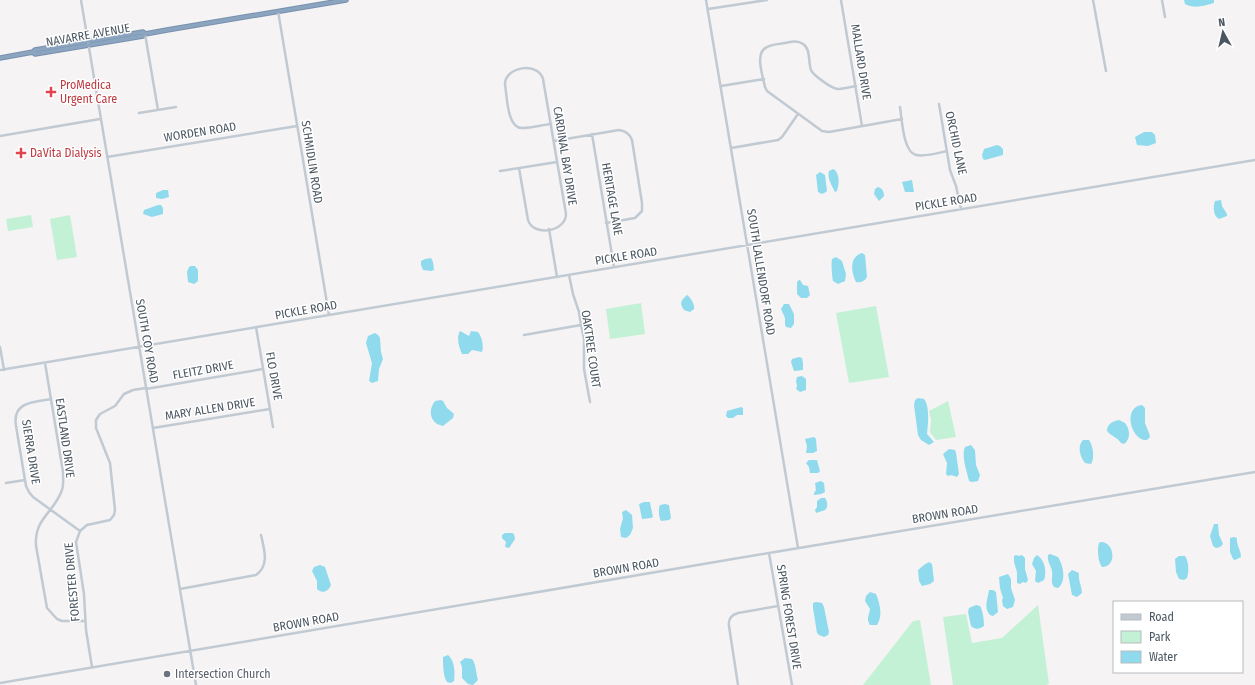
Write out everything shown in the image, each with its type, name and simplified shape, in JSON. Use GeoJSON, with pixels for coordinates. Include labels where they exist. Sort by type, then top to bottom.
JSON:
{"type":"FeatureCollection","features":[{"type":"Feature","properties":{"kind":"highway","name":"NAVARRE AVENUE"},"geometry":{"type":"LineString","coordinates":[[0,58],[33,52],[35,50],[129,39],[143,36],[145,34],[346,0]]}},
{"type":"Feature","properties":{"kind":"highway","name":"NAVARRE AVENUE"},"geometry":{"type":"LineString","coordinates":[[87,43],[139,32],[143,32],[145,34]]}},
{"type":"Feature","properties":{"kind":"highway"},"geometry":{"type":"LineString","coordinates":[[129,39],[139,35],[139,32]]}},
{"type":"Feature","properties":{"kind":"street","name":"SOUTH COY ROAD"},"geometry":{"type":"LineString","coordinates":[[81,0],[87,43],[196,685]]}},
{"type":"Feature","properties":{"kind":"street","name":"SOUTH LALLENDORF ROAD"},"geometry":{"type":"LineString","coordinates":[[706,0],[798,548]]}},
{"type":"Feature","properties":{"kind":"street"},"geometry":{"type":"LineString","coordinates":[[708,10],[767,0]]}},
{"type":"Feature","properties":{"kind":"street","name":"MALLARD DRIVE"},"geometry":{"type":"LineString","coordinates":[[841,0],[862,126]]}},
{"type":"Feature","properties":{"kind":"street"},"geometry":{"type":"LineString","coordinates":[[1093,0],[1106,71]]}},
{"type":"Feature","properties":{"kind":"street"},"geometry":{"type":"LineString","coordinates":[[1162,0],[1164,17]]}},
{"type":"Feature","properties":{"kind":"street","name":"SCHMIDLIN ROAD"},"geometry":{"type":"LineString","coordinates":[[278,11],[329,315]]}},
{"type":"Feature","properties":{"kind":"street"},"geometry":{"type":"LineString","coordinates":[[145,34],[158,110]]}},
{"type":"Feature","properties":{"kind":"street"},"geometry":{"type":"LineString","coordinates":[[856,86],[840,89],[834,88],[815,75],[811,70],[806,48],[802,44],[796,42],[770,46],[763,50],[760,58],[768,93],[820,130],[825,132],[902,120]]}},
{"type":"Feature","properties":{"kind":"street","name":"CARDINAL BAY DRIVE"},"geometry":{"type":"LineString","coordinates":[[549,229],[559,227],[563,224],[566,218],[554,141],[551,124],[542,75],[534,68],[522,69],[511,72],[507,75],[505,80],[512,121],[516,126],[521,128],[551,124]]}},
{"type":"Feature","properties":{"kind":"street"},"geometry":{"type":"LineString","coordinates":[[721,86],[764,79]]}},
{"type":"Feature","properties":{"kind":"street","name":"ORCHID LANE"},"geometry":{"type":"LineString","coordinates":[[939,104],[950,170],[956,186],[960,209]]}},
{"type":"Feature","properties":{"kind":"street"},"geometry":{"type":"LineString","coordinates":[[139,113],[176,107]]}},
{"type":"Feature","properties":{"kind":"street"},"geometry":{"type":"LineString","coordinates":[[900,107],[907,147],[910,152],[919,156],[947,151]]}},
{"type":"Feature","properties":{"kind":"street"},"geometry":{"type":"LineString","coordinates":[[731,148],[779,139],[798,114]]}},
{"type":"Feature","properties":{"kind":"street"},"geometry":{"type":"LineString","coordinates":[[0,136],[100,119]]}},
{"type":"Feature","properties":{"kind":"street","name":"WORDEN ROAD"},"geometry":{"type":"LineString","coordinates":[[107,157],[297,126]]}},
{"type":"Feature","properties":{"kind":"street"},"geometry":{"type":"LineString","coordinates":[[554,141],[618,130],[625,131],[629,134],[642,210],[635,218],[606,223]]}},
{"type":"Feature","properties":{"kind":"street","name":"HERITAGE LANE"},"geometry":{"type":"LineString","coordinates":[[592,134],[614,267]]}},
{"type":"Feature","properties":{"kind":"street","name":"PICKLE ROAD"},"geometry":{"type":"LineString","coordinates":[[2,370],[1255,160]]}},
{"type":"Feature","properties":{"kind":"street"},"geometry":{"type":"LineString","coordinates":[[500,171],[557,162]]}},
{"type":"Feature","properties":{"kind":"street"},"geometry":{"type":"LineString","coordinates":[[519,168],[529,224],[538,230],[549,229],[557,277]]}},
{"type":"Feature","properties":{"kind":"street","name":"OAKTREE COURT"},"geometry":{"type":"LineString","coordinates":[[570,274],[573,294],[582,324],[584,369],[590,402]]}},
{"type":"Feature","properties":{"kind":"street"},"geometry":{"type":"LineString","coordinates":[[524,335],[582,324]]}},
{"type":"Feature","properties":{"kind":"street","name":"FLO DRIVE"},"geometry":{"type":"LineString","coordinates":[[256,327],[273,427]]}},
{"type":"Feature","properties":{"kind":"street"},"geometry":{"type":"LineString","coordinates":[[0,347],[2,370]]}},
{"type":"Feature","properties":{"kind":"street","name":"EASTLAND DRIVE"},"geometry":{"type":"LineString","coordinates":[[45,363],[64,482],[59,496],[38,528],[36,540],[47,608],[57,619],[62,621],[85,621]]}},
{"type":"Feature","properties":{"kind":"street","name":"FLEITZ DRIVE"},"geometry":{"type":"LineString","coordinates":[[112,518],[115,510],[110,463],[96,428],[96,420],[100,414],[115,406],[124,394],[133,390],[263,369]]}},
{"type":"Feature","properties":{"kind":"street","name":"SIERRA DRIVE"},"geometry":{"type":"LineString","coordinates":[[51,399],[25,404],[16,414],[16,426],[25,480],[28,492],[33,497],[80,530]]}},
{"type":"Feature","properties":{"kind":"street","name":"MARY ALLEN DRIVE"},"geometry":{"type":"LineString","coordinates":[[153,428],[270,408]]}},
{"type":"Feature","properties":{"kind":"street","name":"BROWN ROAD"},"geometry":{"type":"LineString","coordinates":[[0,683],[769,552],[1255,472]]}},
{"type":"Feature","properties":{"kind":"street"},"geometry":{"type":"LineString","coordinates":[[6,483],[25,480]]}},
{"type":"Feature","properties":{"kind":"street","name":"FORESTER DRIVE"},"geometry":{"type":"LineString","coordinates":[[92,667],[85,621],[84,594],[76,538],[80,530],[87,526],[108,521],[112,518]]}},
{"type":"Feature","properties":{"kind":"street"},"geometry":{"type":"LineString","coordinates":[[180,588],[256,575],[262,570],[265,562],[261,535]]}},
{"type":"Feature","properties":{"kind":"street","name":"SPRING FOREST DRIVE"},"geometry":{"type":"LineString","coordinates":[[769,552],[792,685]]}},
{"type":"Feature","properties":{"kind":"street"},"geometry":{"type":"LineString","coordinates":[[738,685],[729,626],[730,617],[738,613],[778,606]]}},
{"type":"Feature","properties":{"kind":"green space"},"geometry":{"type":"Polygon","coordinates":[[[31,215],[33,227],[8,231],[6,219],[31,215]]]}},
{"type":"Feature","properties":{"kind":"green space"},"geometry":{"type":"Polygon","coordinates":[[[70,215],[77,257],[57,260],[50,219],[70,215]]]}},
{"type":"Feature","properties":{"kind":"green space"},"geometry":{"type":"Polygon","coordinates":[[[641,303],[645,334],[610,339],[606,309],[641,303]]]}},
{"type":"Feature","properties":{"kind":"green space"},"geometry":{"type":"Polygon","coordinates":[[[876,306],[889,377],[849,383],[836,313],[876,306]]]}},
{"type":"Feature","properties":{"kind":"green space"},"geometry":{"type":"Polygon","coordinates":[[[948,401],[956,437],[936,440],[930,432],[931,420],[929,411],[948,401]]]}},
{"type":"Feature","properties":{"kind":"green space"},"geometry":{"type":"Polygon","coordinates":[[[1038,605],[1049,684],[953,685],[943,617],[966,614],[972,643],[1002,638],[1038,605]]]}},
{"type":"Feature","properties":{"kind":"green space"},"geometry":{"type":"Polygon","coordinates":[[[920,620],[931,685],[863,685],[913,621],[920,620]]]}},
{"type":"Feature","properties":{"kind":"water"},"geometry":{"type":"Polygon","coordinates":[[[1184,0],[1214,0],[1214,3],[1195,7],[1188,6],[1185,4],[1184,0]]]}},
{"type":"Feature","properties":{"kind":"water"},"geometry":{"type":"Polygon","coordinates":[[[1144,132],[1152,132],[1155,135],[1156,143],[1148,146],[1137,145],[1135,137],[1144,132]]]}},
{"type":"Feature","properties":{"kind":"water"},"geometry":{"type":"Polygon","coordinates":[[[997,145],[1003,149],[1003,155],[985,160],[983,159],[982,155],[984,149],[997,145]]]}},
{"type":"Feature","properties":{"kind":"water"},"geometry":{"type":"Polygon","coordinates":[[[833,169],[837,172],[839,180],[837,191],[835,192],[829,177],[829,171],[833,169]]]}},
{"type":"Feature","properties":{"kind":"water"},"geometry":{"type":"Polygon","coordinates":[[[820,172],[825,175],[827,191],[822,194],[818,192],[816,175],[820,172]]]}},
{"type":"Feature","properties":{"kind":"water"},"geometry":{"type":"Polygon","coordinates":[[[912,180],[914,192],[905,192],[902,182],[912,180]]]}},
{"type":"Feature","properties":{"kind":"water"},"geometry":{"type":"Polygon","coordinates":[[[878,187],[881,188],[884,194],[879,201],[874,194],[875,189],[878,187]]]}},
{"type":"Feature","properties":{"kind":"water"},"geometry":{"type":"Polygon","coordinates":[[[163,190],[168,190],[169,197],[162,199],[156,198],[156,193],[163,190]]]}},
{"type":"Feature","properties":{"kind":"water"},"geometry":{"type":"Polygon","coordinates":[[[1221,200],[1227,216],[1219,219],[1215,214],[1214,206],[1215,201],[1221,200]]]}},
{"type":"Feature","properties":{"kind":"water"},"geometry":{"type":"Polygon","coordinates":[[[161,205],[163,208],[163,214],[152,217],[143,214],[144,210],[161,205]]]}},
{"type":"Feature","properties":{"kind":"water"},"geometry":{"type":"Polygon","coordinates":[[[862,253],[865,255],[867,277],[863,281],[856,282],[852,265],[855,258],[862,253]]]}},
{"type":"Feature","properties":{"kind":"water"},"geometry":{"type":"Polygon","coordinates":[[[836,257],[842,261],[846,274],[845,281],[838,284],[833,281],[832,273],[832,259],[836,257]]]}},
{"type":"Feature","properties":{"kind":"water"},"geometry":{"type":"Polygon","coordinates":[[[431,258],[434,270],[423,270],[421,261],[431,258]]]}},
{"type":"Feature","properties":{"kind":"water"},"geometry":{"type":"Polygon","coordinates":[[[191,266],[195,266],[198,270],[198,281],[194,284],[188,282],[187,272],[191,266]]]}},
{"type":"Feature","properties":{"kind":"water"},"geometry":{"type":"Polygon","coordinates":[[[799,280],[803,285],[808,286],[810,295],[807,298],[801,298],[797,294],[797,282],[799,280]]]}},
{"type":"Feature","properties":{"kind":"water"},"geometry":{"type":"Polygon","coordinates":[[[687,295],[694,305],[694,309],[690,312],[684,310],[681,303],[687,295]]]}},
{"type":"Feature","properties":{"kind":"water"},"geometry":{"type":"Polygon","coordinates":[[[784,304],[789,304],[794,314],[794,324],[791,328],[786,327],[785,325],[785,318],[781,309],[784,304]]]}},
{"type":"Feature","properties":{"kind":"water"},"geometry":{"type":"Polygon","coordinates":[[[460,331],[469,336],[471,331],[478,332],[481,336],[483,347],[482,352],[472,350],[468,354],[462,354],[458,339],[460,331]]]}},
{"type":"Feature","properties":{"kind":"water"},"geometry":{"type":"Polygon","coordinates":[[[375,333],[380,338],[383,359],[379,369],[378,381],[372,383],[369,381],[372,363],[366,343],[368,336],[375,333]]]}},
{"type":"Feature","properties":{"kind":"water"},"geometry":{"type":"Polygon","coordinates":[[[799,357],[802,358],[803,370],[794,371],[791,362],[792,359],[799,357]]]}},
{"type":"Feature","properties":{"kind":"water"},"geometry":{"type":"Polygon","coordinates":[[[802,376],[806,379],[806,390],[800,392],[796,389],[796,381],[797,377],[802,376]]]}},
{"type":"Feature","properties":{"kind":"water"},"geometry":{"type":"Polygon","coordinates":[[[918,398],[924,399],[927,406],[927,434],[934,442],[929,445],[921,440],[918,435],[914,405],[915,400],[918,398]]]}},
{"type":"Feature","properties":{"kind":"water"},"geometry":{"type":"Polygon","coordinates":[[[441,400],[454,414],[453,418],[443,426],[434,422],[431,416],[431,410],[435,401],[441,400]]]}},
{"type":"Feature","properties":{"kind":"water"},"geometry":{"type":"Polygon","coordinates":[[[1142,405],[1145,408],[1145,423],[1150,437],[1147,440],[1141,439],[1137,435],[1131,424],[1132,411],[1136,407],[1142,405]]]}},
{"type":"Feature","properties":{"kind":"water"},"geometry":{"type":"Polygon","coordinates":[[[741,407],[743,408],[743,415],[737,415],[733,418],[728,418],[726,416],[727,411],[741,407]]]}},
{"type":"Feature","properties":{"kind":"water"},"geometry":{"type":"Polygon","coordinates":[[[1119,420],[1127,425],[1129,431],[1129,437],[1124,444],[1107,431],[1108,426],[1111,423],[1119,420]]]}},
{"type":"Feature","properties":{"kind":"water"},"geometry":{"type":"Polygon","coordinates":[[[814,437],[816,439],[817,451],[813,453],[806,453],[807,446],[805,439],[814,437]]]}},
{"type":"Feature","properties":{"kind":"water"},"geometry":{"type":"Polygon","coordinates":[[[1083,440],[1089,440],[1092,445],[1093,455],[1091,464],[1085,463],[1081,455],[1080,445],[1083,440]]]}},
{"type":"Feature","properties":{"kind":"water"},"geometry":{"type":"Polygon","coordinates":[[[971,445],[975,450],[976,465],[980,475],[978,481],[972,482],[969,481],[964,455],[965,447],[971,445]]]}},
{"type":"Feature","properties":{"kind":"water"},"geometry":{"type":"Polygon","coordinates":[[[949,449],[955,450],[956,453],[959,474],[957,477],[951,475],[948,476],[946,474],[947,463],[943,454],[949,449]]]}},
{"type":"Feature","properties":{"kind":"water"},"geometry":{"type":"Polygon","coordinates":[[[809,460],[817,460],[820,471],[818,473],[810,473],[809,467],[806,463],[809,460]]]}},
{"type":"Feature","properties":{"kind":"water"},"geometry":{"type":"Polygon","coordinates":[[[821,481],[824,483],[825,492],[814,495],[816,490],[815,483],[821,481]]]}},
{"type":"Feature","properties":{"kind":"water"},"geometry":{"type":"Polygon","coordinates":[[[821,498],[825,498],[827,507],[825,510],[816,513],[815,510],[817,507],[817,501],[821,498]]]}},
{"type":"Feature","properties":{"kind":"water"},"geometry":{"type":"Polygon","coordinates":[[[650,502],[653,517],[642,519],[639,504],[650,502]]]}},
{"type":"Feature","properties":{"kind":"water"},"geometry":{"type":"Polygon","coordinates":[[[660,505],[669,505],[671,518],[669,520],[661,521],[659,507],[660,505]]]}},
{"type":"Feature","properties":{"kind":"water"},"geometry":{"type":"Polygon","coordinates":[[[626,510],[632,515],[633,528],[630,535],[626,538],[621,537],[620,529],[623,518],[622,512],[626,510]]]}},
{"type":"Feature","properties":{"kind":"water"},"geometry":{"type":"Polygon","coordinates":[[[1214,524],[1218,524],[1219,535],[1223,544],[1216,548],[1213,546],[1210,536],[1214,524]]]}},
{"type":"Feature","properties":{"kind":"water"},"geometry":{"type":"Polygon","coordinates":[[[505,533],[514,534],[515,539],[509,548],[505,547],[506,542],[502,538],[502,535],[505,533]]]}},
{"type":"Feature","properties":{"kind":"water"},"geometry":{"type":"Polygon","coordinates":[[[1230,538],[1237,538],[1241,557],[1235,560],[1230,552],[1230,538]]]}},
{"type":"Feature","properties":{"kind":"water"},"geometry":{"type":"Polygon","coordinates":[[[1101,542],[1106,543],[1109,546],[1112,554],[1110,563],[1107,566],[1102,567],[1098,552],[1098,546],[1101,542]]]}},
{"type":"Feature","properties":{"kind":"water"},"geometry":{"type":"Polygon","coordinates":[[[1050,554],[1058,557],[1063,568],[1061,585],[1058,588],[1054,587],[1052,583],[1052,571],[1048,557],[1050,554]]]}},
{"type":"Feature","properties":{"kind":"water"},"geometry":{"type":"Polygon","coordinates":[[[1022,555],[1025,558],[1025,569],[1028,580],[1026,583],[1017,583],[1017,572],[1014,562],[1014,556],[1022,555]]]}},
{"type":"Feature","properties":{"kind":"water"},"geometry":{"type":"Polygon","coordinates":[[[1037,555],[1044,563],[1045,570],[1044,580],[1038,583],[1035,581],[1036,571],[1032,564],[1037,555]]]}},
{"type":"Feature","properties":{"kind":"water"},"geometry":{"type":"Polygon","coordinates":[[[1179,556],[1185,556],[1188,564],[1187,578],[1184,580],[1179,579],[1176,572],[1175,559],[1179,556]]]}},
{"type":"Feature","properties":{"kind":"water"},"geometry":{"type":"Polygon","coordinates":[[[929,562],[932,564],[934,581],[930,584],[922,586],[919,581],[918,570],[929,562]]]}},
{"type":"Feature","properties":{"kind":"water"},"geometry":{"type":"Polygon","coordinates":[[[320,565],[325,567],[331,585],[325,592],[317,589],[317,581],[312,571],[314,567],[320,565]]]}},
{"type":"Feature","properties":{"kind":"water"},"geometry":{"type":"Polygon","coordinates":[[[1072,570],[1079,573],[1082,593],[1077,597],[1072,595],[1068,574],[1072,570]]]}},
{"type":"Feature","properties":{"kind":"water"},"geometry":{"type":"Polygon","coordinates":[[[1008,574],[1011,579],[1011,588],[1015,600],[1013,607],[1007,609],[1003,606],[999,577],[1008,574]]]}},
{"type":"Feature","properties":{"kind":"water"},"geometry":{"type":"Polygon","coordinates":[[[989,590],[996,592],[998,612],[993,616],[988,612],[986,603],[989,590]]]}},
{"type":"Feature","properties":{"kind":"water"},"geometry":{"type":"Polygon","coordinates":[[[870,592],[876,594],[880,606],[880,618],[877,625],[870,625],[868,621],[870,609],[865,601],[866,596],[870,592]]]}},
{"type":"Feature","properties":{"kind":"water"},"geometry":{"type":"Polygon","coordinates":[[[813,603],[822,603],[824,607],[829,632],[828,635],[824,637],[817,633],[813,608],[813,603]]]}},
{"type":"Feature","properties":{"kind":"water"},"geometry":{"type":"Polygon","coordinates":[[[976,605],[980,606],[981,608],[984,621],[984,626],[978,629],[971,626],[968,612],[969,608],[976,605]]]}},
{"type":"Feature","properties":{"kind":"water"},"geometry":{"type":"Polygon","coordinates":[[[448,655],[452,660],[454,671],[454,681],[451,683],[447,682],[444,670],[443,657],[448,655]]]}},
{"type":"Feature","properties":{"kind":"water"},"geometry":{"type":"Polygon","coordinates":[[[465,658],[472,659],[474,663],[478,680],[473,685],[468,684],[462,678],[462,667],[460,662],[465,658]]]}},
{"type":"Feature","properties":{"kind":"place","name":"ProMedica Urgent Care"},"geometry":{"type":"Point","coordinates":[51,92]}},
{"type":"Feature","properties":{"kind":"place","name":"DaVita Dialysis"},"geometry":{"type":"Point","coordinates":[21,153]}},
{"type":"Feature","properties":{"kind":"place","name":"Intersection Church"},"geometry":{"type":"Point","coordinates":[167,674]}}]}
